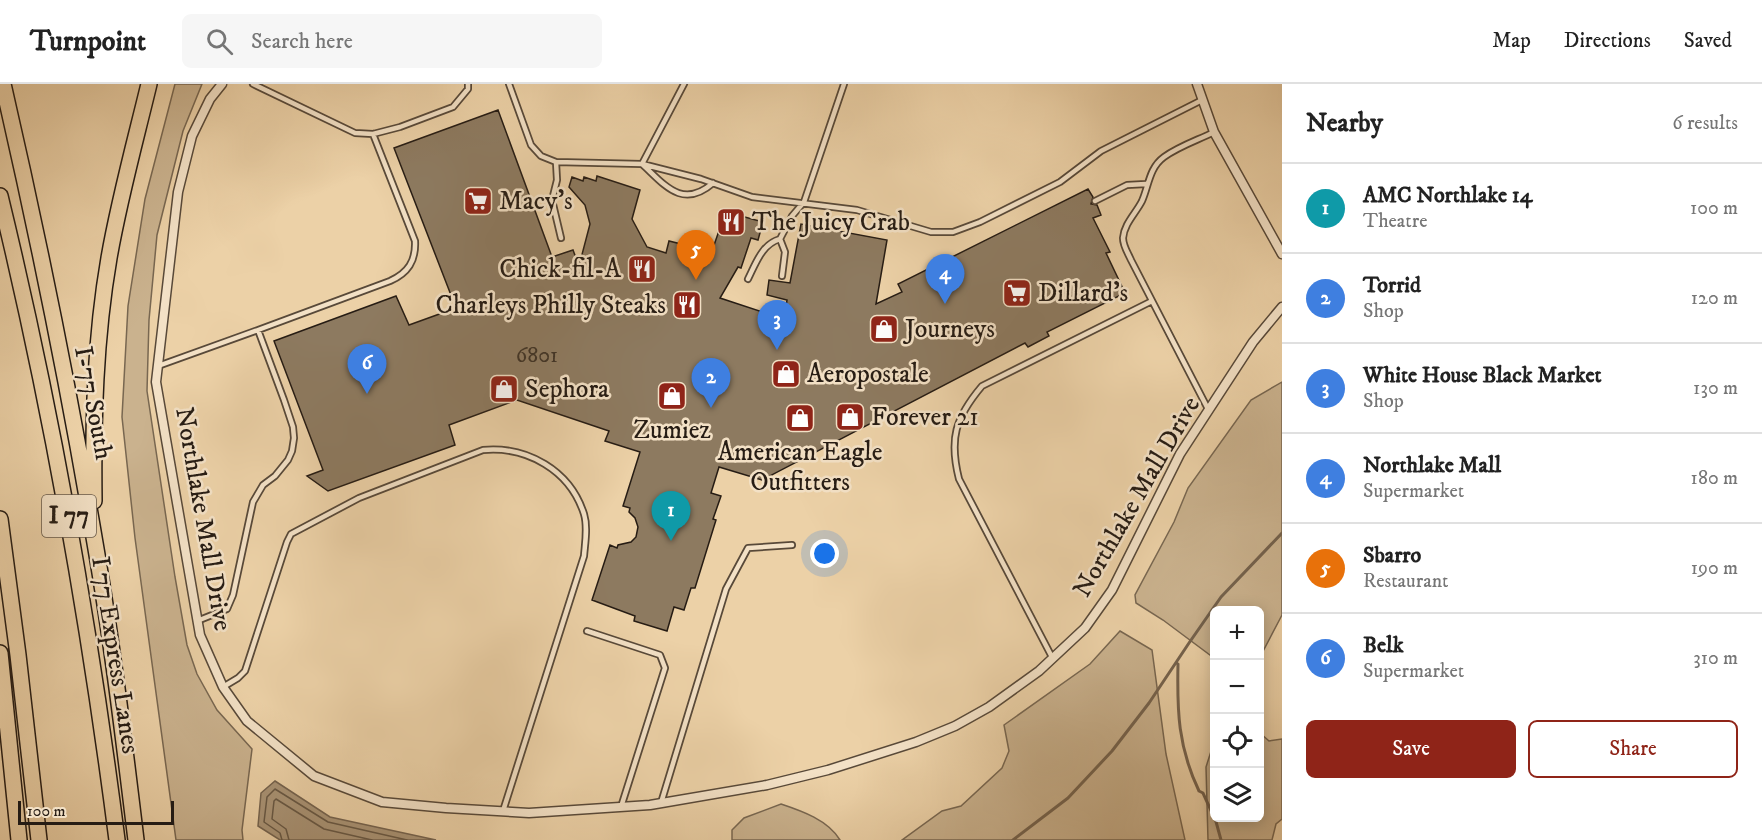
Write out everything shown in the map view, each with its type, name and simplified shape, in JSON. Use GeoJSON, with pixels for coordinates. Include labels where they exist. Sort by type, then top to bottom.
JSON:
{"type":"FeatureCollection","features":[{"type":"Feature","properties":{"kind":"highway","name":"I-77 South"},"geometry":{"type":"LineString","coordinates":[[3,84],[48,297],[95,543],[136,840]]}},
{"type":"Feature","properties":{"kind":"highway"},"geometry":{"type":"LineString","coordinates":[[95,543],[94,418],[102,304],[113,239],[149,84]]}},
{"type":"Feature","properties":{"kind":"highway","name":"I 77 Express Lanes"},"geometry":{"type":"LineString","coordinates":[[0,196],[30,323],[73,536],[97,686],[117,840]]}},
{"type":"Feature","properties":{"kind":"highway"},"geometry":{"type":"LineString","coordinates":[[0,519],[39,840]]}},
{"type":"Feature","properties":{"kind":"highway"},"geometry":{"type":"LineString","coordinates":[[0,652],[20,840]]}},
{"type":"Feature","properties":{"kind":"highway"},"geometry":{"type":"LineString","coordinates":[[0,711],[12,770]]}},
{"type":"Feature","properties":{"kind":"street","name":"Northlake Mall Drive"},"geometry":{"type":"LineString","coordinates":[[222,84],[210,99],[192,136],[178,192],[156,382],[200,635],[223,687],[247,721],[314,776],[382,802],[529,813],[661,803],[757,787],[808,775],[875,757],[955,726],[989,707],[1053,659],[1085,628],[1113,590],[1180,454],[1253,342],[1282,307]]}},
{"type":"Feature","properties":{"kind":"street"},"geometry":{"type":"LineString","coordinates":[[1197,84],[1214,132],[1282,254]]}},
{"type":"Feature","properties":{"kind":"lane"},"geometry":{"type":"LineString","coordinates":[[253,84],[355,133],[373,134],[400,127],[453,106],[468,89],[468,84]]}},
{"type":"Feature","properties":{"kind":"lane"},"geometry":{"type":"LineString","coordinates":[[509,84],[531,145],[541,156],[556,162],[642,164],[713,183],[752,197],[857,210],[931,232],[953,232],[980,222],[1060,182],[1101,151],[1202,100]]}},
{"type":"Feature","properties":{"kind":"lane"},"geometry":{"type":"LineString","coordinates":[[642,164],[684,84]]}},
{"type":"Feature","properties":{"kind":"lane"},"geometry":{"type":"LineString","coordinates":[[748,279],[766,246],[780,239],[792,216],[804,202],[844,84]]}},
{"type":"Feature","properties":{"kind":"lane"},"geometry":{"type":"LineString","coordinates":[[1209,411],[1125,248],[1123,237],[1132,215],[1141,202],[1146,184],[1155,166],[1164,157],[1214,132]]}},
{"type":"Feature","properties":{"kind":"lane"},"geometry":{"type":"LineString","coordinates":[[158,366],[401,276],[415,257],[415,241],[373,134]]}},
{"type":"Feature","properties":{"kind":"lane"},"geometry":{"type":"LineString","coordinates":[[556,162],[557,180],[552,200],[561,238]]}},
{"type":"Feature","properties":{"kind":"lane"},"geometry":{"type":"LineString","coordinates":[[642,164],[663,186],[684,194],[701,191],[713,183]]}},
{"type":"Feature","properties":{"kind":"lane"},"geometry":{"type":"LineString","coordinates":[[1095,201],[1127,184],[1146,184]]}},
{"type":"Feature","properties":{"kind":"lane"},"geometry":{"type":"LineString","coordinates":[[780,239],[785,252],[782,276]]}},
{"type":"Feature","properties":{"kind":"lane"},"geometry":{"type":"LineString","coordinates":[[1053,659],[960,479],[953,446],[957,426],[963,412],[982,386],[1152,301]]}},
{"type":"Feature","properties":{"kind":"lane"},"geometry":{"type":"LineString","coordinates":[[197,621],[227,609],[233,595],[253,502],[292,451],[293,427],[258,330]]}},
{"type":"Feature","properties":{"kind":"lane"},"geometry":{"type":"LineString","coordinates":[[223,687],[238,678],[245,670],[291,534],[359,498],[483,450],[500,448],[522,453],[547,463],[562,477],[574,494],[584,515],[586,533],[584,556],[502,812]]}},
{"type":"Feature","properties":{"kind":"lane"},"geometry":{"type":"LineString","coordinates":[[661,803],[726,589],[748,548],[792,545]]}},
{"type":"Feature","properties":{"kind":"lane"},"geometry":{"type":"LineString","coordinates":[[587,631],[660,655],[665,668],[621,807]]}},
{"type":"Feature","properties":{"kind":"shaded area"},"geometry":{"type":"Polygon","coordinates":[[[175,84],[202,84],[183,131],[157,235],[149,320],[147,391],[187,645],[197,674],[217,710],[252,749],[242,830],[243,840],[176,840],[135,538],[122,417],[128,306],[145,199],[175,84]]]}},
{"type":"Feature","properties":{"kind":"shaded area"},"geometry":{"type":"Polygon","coordinates":[[[1282,382],[1282,615],[1264,649],[1264,606],[1210,606],[1210,655],[1136,603],[1135,595],[1174,522],[1188,488],[1251,400],[1282,382]]]}},
{"type":"Feature","properties":{"kind":"shaded area"},"geometry":{"type":"Polygon","coordinates":[[[1120,631],[1152,650],[1166,754],[1185,840],[902,840],[942,811],[961,806],[1002,768],[1009,751],[1004,725],[1090,664],[1120,631]]]}},
{"type":"Feature","properties":{"kind":"shaded area"},"geometry":{"type":"Polygon","coordinates":[[[1264,737],[1269,741],[1282,739],[1282,819],[1276,824],[1272,840],[1208,840],[1206,767],[1210,754],[1210,822],[1264,822],[1264,737]]]}},
{"type":"Feature","properties":{"kind":"shaded area"},"geometry":{"type":"Polygon","coordinates":[[[781,804],[806,813],[822,822],[840,840],[732,840],[732,830],[744,818],[781,804]]]}},
{"type":"Feature","properties":{"kind":"water"},"geometry":{"type":"Polygon","coordinates":[[[275,781],[330,817],[436,840],[280,840],[258,826],[261,793],[275,781]]]}},
{"type":"Feature","properties":{"kind":"building"},"geometry":{"type":"Polygon","coordinates":[[[498,110],[552,257],[573,250],[579,266],[590,224],[585,205],[569,187],[572,177],[583,181],[584,177],[596,181],[597,176],[640,190],[632,219],[647,247],[666,253],[669,241],[693,247],[691,255],[711,254],[723,219],[734,214],[763,222],[758,240],[751,238],[741,268],[738,267],[720,298],[784,319],[787,300],[767,295],[769,280],[790,283],[801,224],[887,240],[876,304],[902,292],[898,284],[1088,189],[1093,197],[1091,204],[1097,205],[1101,215],[1093,218],[1110,252],[1106,253],[1125,293],[1047,332],[1049,336],[1028,347],[1025,343],[762,480],[719,467],[711,493],[721,496],[695,588],[691,588],[684,610],[674,607],[667,631],[634,621],[635,616],[592,600],[610,545],[617,548],[618,545],[631,542],[636,537],[638,527],[635,518],[629,512],[630,508],[623,506],[640,452],[605,441],[609,431],[517,400],[449,425],[455,445],[328,491],[307,476],[323,470],[274,341],[396,296],[409,325],[456,308],[394,148],[498,110]]]}},
{"type":"Feature","properties":{"kind":"waterway"},"geometry":{"type":"LineString","coordinates":[[1013,840],[1068,798],[1112,751],[1149,703],[1221,597],[1282,533]]}},
{"type":"Feature","properties":{"kind":"waterway"},"geometry":{"type":"LineString","coordinates":[[1178,664],[1178,697],[1183,744],[1192,775],[1210,808]]}},
{"type":"Feature","properties":{"kind":"waterway"},"geometry":{"type":"LineString","coordinates":[[1216,822],[1221,840]]}},
{"type":"Feature","properties":{"kind":"place","name":"Macy's"},"geometry":{"type":"Point","coordinates":[478,201]}},
{"type":"Feature","properties":{"kind":"place","name":"The Juicy Crab"},"geometry":{"type":"Point","coordinates":[731,222]}},
{"type":"Feature","properties":{"kind":"place","name":"Chick-fil-A"},"geometry":{"type":"Point","coordinates":[642,269]}},
{"type":"Feature","properties":{"kind":"place","name":"Sbarro"},"geometry":{"type":"Point","coordinates":[696,280]}},
{"type":"Feature","properties":{"kind":"place","name":"Dillard's"},"geometry":{"type":"Point","coordinates":[1017,293]}},
{"type":"Feature","properties":{"kind":"place","name":"Northlake Mall"},"geometry":{"type":"Point","coordinates":[945,304]}},
{"type":"Feature","properties":{"kind":"place","name":"Charleys Philly Steaks"},"geometry":{"type":"Point","coordinates":[687,305]}},
{"type":"Feature","properties":{"kind":"place","name":"Journeys"},"geometry":{"type":"Point","coordinates":[884,329]}},
{"type":"Feature","properties":{"kind":"place","name":"White House Black Market"},"geometry":{"type":"Point","coordinates":[777,350]}},
{"type":"Feature","properties":{"kind":"place","name":"Aeropostale"},"geometry":{"type":"Point","coordinates":[786,374]}},
{"type":"Feature","properties":{"kind":"place","name":"Sephora"},"geometry":{"type":"Point","coordinates":[504,389]}},
{"type":"Feature","properties":{"kind":"place","name":"Belk"},"geometry":{"type":"Point","coordinates":[367,394]}},
{"type":"Feature","properties":{"kind":"place","name":"Zumiez"},"geometry":{"type":"Point","coordinates":[672,396]}},
{"type":"Feature","properties":{"kind":"place","name":"Torrid"},"geometry":{"type":"Point","coordinates":[711,408]}},
{"type":"Feature","properties":{"kind":"place","name":"Forever 21"},"geometry":{"type":"Point","coordinates":[850,417]}},
{"type":"Feature","properties":{"kind":"place","name":"American Eagle Outfitters"},"geometry":{"type":"Point","coordinates":[800,418]}},
{"type":"Feature","properties":{"kind":"place","name":"AMC Northlake 14"},"geometry":{"type":"Point","coordinates":[671,541]}}]}
